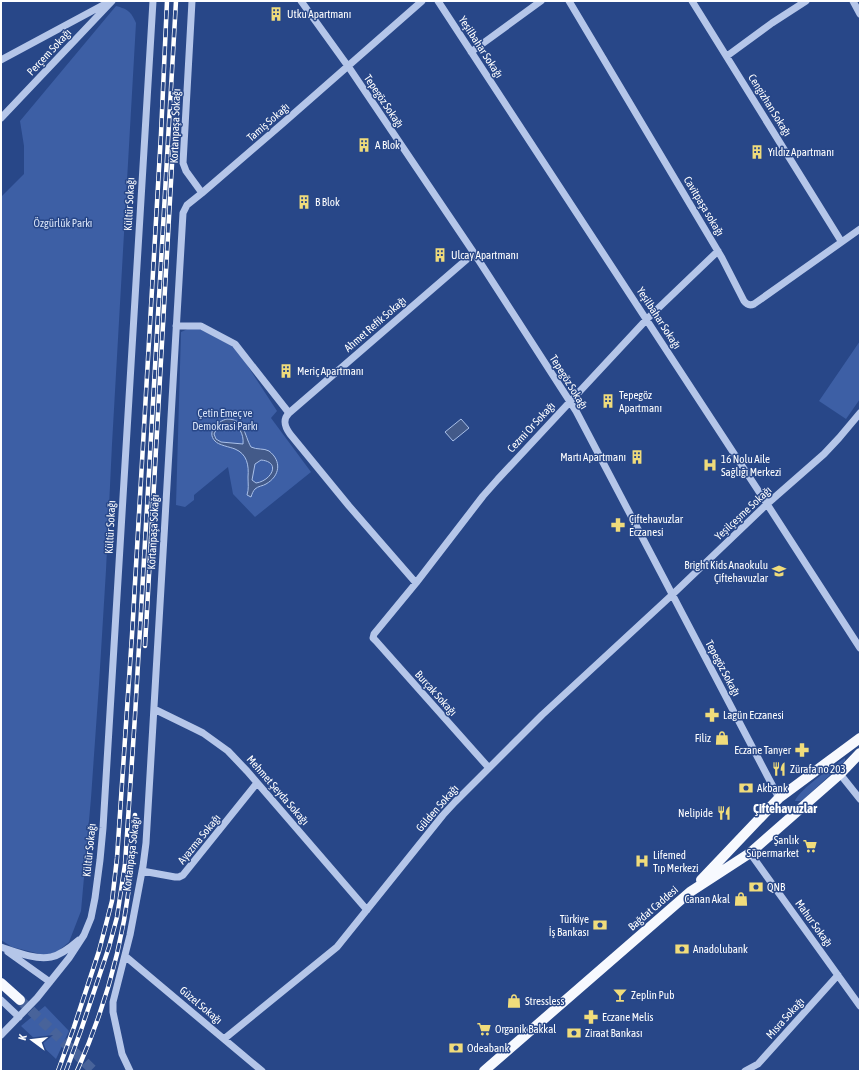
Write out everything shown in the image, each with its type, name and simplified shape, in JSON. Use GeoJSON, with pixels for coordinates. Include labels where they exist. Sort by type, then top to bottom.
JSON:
{"type":"FeatureCollection","features":[{"type":"Feature","properties":{"kind":"main road"},"geometry":{"type":"LineString","coordinates":[[690,892],[779,798],[860,738]]}},
{"type":"Feature","properties":{"kind":"main road","name":"Bağdat Caddesi"},"geometry":{"type":"LineString","coordinates":[[484,1071],[690,892],[750,853],[840,774],[860,753]]}},
{"type":"Feature","properties":{"kind":"main road"},"geometry":{"type":"LineString","coordinates":[[1,983],[20,1000]]}},
{"type":"Feature","properties":{"kind":"street"},"geometry":{"type":"LineString","coordinates":[[1,60],[112,1]]}},
{"type":"Feature","properties":{"kind":"street","name":"Perçem Sokağı"},"geometry":{"type":"LineString","coordinates":[[1,118],[112,1]]}},
{"type":"Feature","properties":{"kind":"street","name":"Kültür Sokağı"},"geometry":{"type":"LineString","coordinates":[[1,1035],[31,1004],[73,953],[89,924],[94,905],[103,828],[153,1]]}},
{"type":"Feature","properties":{"kind":"street","name":"Kortanpaşa Sokağı"},"geometry":{"type":"LineString","coordinates":[[130,1071],[122,1054],[113,1008],[132,928],[146,843],[184,211],[187,205],[202,193],[186,171],[184,163],[192,1]]}},
{"type":"Feature","properties":{"kind":"street","name":"Tepegöz Sokağı"},"geometry":{"type":"LineString","coordinates":[[301,1],[348,66],[474,253],[570,401],[673,594],[779,798]]}},
{"type":"Feature","properties":{"kind":"street","name":"Tamiş Sokağı"},"geometry":{"type":"LineString","coordinates":[[202,193],[422,1]]}},
{"type":"Feature","properties":{"kind":"street","name":"Yeşilbahar Sokağı"},"geometry":{"type":"LineString","coordinates":[[438,1],[647,319],[860,648]]}},
{"type":"Feature","properties":{"kind":"street"},"geometry":{"type":"LineString","coordinates":[[471,52],[541,1]]}},
{"type":"Feature","properties":{"kind":"street","name":"Cavitpaşa sokağı"},"geometry":{"type":"LineString","coordinates":[[569,1],[718,251],[744,302],[751,305],[755,303],[860,229]]}},
{"type":"Feature","properties":{"kind":"street","name":"Cengizhan Sokağı"},"geometry":{"type":"LineString","coordinates":[[692,1],[842,241]]}},
{"type":"Feature","properties":{"kind":"street"},"geometry":{"type":"LineString","coordinates":[[727,56],[806,1]]}},
{"type":"Feature","properties":{"kind":"street"},"geometry":{"type":"LineString","coordinates":[[852,1],[860,14]]}},
{"type":"Feature","properties":{"kind":"street","name":"Cezmi Or Sokağı"},"geometry":{"type":"LineString","coordinates":[[376,631],[416,583],[488,489],[647,319],[718,251]]}},
{"type":"Feature","properties":{"kind":"street","name":"Ahmet Refik Sokağı"},"geometry":{"type":"LineString","coordinates":[[289,413],[474,253]]}},
{"type":"Feature","properties":{"kind":"street"},"geometry":{"type":"LineString","coordinates":[[176,326],[201,326],[235,344],[240,349],[289,413],[284,423],[286,429],[348,506],[416,583]]}},
{"type":"Feature","properties":{"kind":"street","name":"Yeşilçeşme Sokağı"},"geometry":{"type":"LineString","coordinates":[[673,594],[767,504],[829,449],[860,413]]}},
{"type":"Feature","properties":{"kind":"street","name":"Gülden Sokağı"},"geometry":{"type":"LineString","coordinates":[[224,1039],[335,949],[368,910],[443,815],[532,724],[673,594]]}},
{"type":"Feature","properties":{"kind":"street","name":"Burçak Sokağı"},"geometry":{"type":"LineString","coordinates":[[376,631],[373,636],[374,640],[488,768]]}},
{"type":"Feature","properties":{"kind":"street","name":"Mehmet Şeyda Sokağı"},"geometry":{"type":"LineString","coordinates":[[154,709],[195,729],[234,757],[368,910]]}},
{"type":"Feature","properties":{"kind":"street"},"geometry":{"type":"LineString","coordinates":[[840,774],[860,799]]}},
{"type":"Feature","properties":{"kind":"street","name":"Ayazma Sokağı"},"geometry":{"type":"LineString","coordinates":[[142,871],[175,877],[183,875],[257,783]]}},
{"type":"Feature","properties":{"kind":"street","name":"Mahur Sokağı"},"geometry":{"type":"LineString","coordinates":[[750,853],[860,1006]]}},
{"type":"Feature","properties":{"kind":"street"},"geometry":{"type":"LineString","coordinates":[[1,947],[26,955],[47,957],[53,956],[76,943],[84,934]]}},
{"type":"Feature","properties":{"kind":"street"},"geometry":{"type":"LineString","coordinates":[[1,947],[50,982]]}},
{"type":"Feature","properties":{"kind":"street","name":"Güzel Sokağı"},"geometry":{"type":"LineString","coordinates":[[125,956],[262,1071]]}},
{"type":"Feature","properties":{"kind":"street"},"geometry":{"type":"LineString","coordinates":[[47,957],[58,963],[56,974]]}},
{"type":"Feature","properties":{"kind":"street","name":"Mısra Sokağı"},"geometry":{"type":"LineString","coordinates":[[744,1071],[758,1064],[838,975]]}},
{"type":"Feature","properties":{"kind":"street"},"geometry":{"type":"LineString","coordinates":[[1,1000],[19,1017]]}},
{"type":"Feature","properties":{"kind":"green space","name":"Özgürlük Parkı"},"geometry":{"type":"Polygon","coordinates":[[[116,6],[128,11],[136,23],[106,570],[91,798],[81,911],[69,942],[57,952],[44,955],[12,947],[1,940],[1,197],[24,174],[24,146],[20,121],[116,6]]]}},
{"type":"Feature","properties":{"kind":"green space","name":"Çetin Emeç ve Demokrasi Parkı"},"geometry":{"type":"Polygon","coordinates":[[[194,326],[236,348],[277,411],[271,418],[311,472],[255,517],[233,494],[228,467],[194,495],[194,500],[185,507],[176,505],[181,332],[194,326]]]}},
{"type":"Feature","properties":{"kind":"green space"},"geometry":{"type":"Polygon","coordinates":[[[860,341],[860,399],[846,419],[819,401],[860,341]]]}},
{"type":"Feature","properties":{"kind":"green space"},"geometry":{"type":"Polygon","coordinates":[[[845,758],[845,761],[804,799],[795,801],[810,784],[845,758]]]}},
{"type":"Feature","properties":{"kind":"green space"},"geometry":{"type":"Polygon","coordinates":[[[45,1006],[69,1031],[56,1059],[21,1026],[45,1006]]]}},
{"type":"Feature","properties":{"kind":"shaded area"},"geometry":{"type":"Polygon","coordinates":[[[461,419],[469,428],[453,441],[445,432],[461,419]]]}},
{"type":"Feature","properties":{"kind":"shaded area"},"geometry":{"type":"Polygon","coordinates":[[[224,420],[233,420],[241,425],[251,447],[269,451],[276,459],[278,468],[277,473],[271,481],[255,489],[251,497],[247,495],[248,468],[245,457],[239,451],[221,445],[213,438],[212,431],[214,427],[224,420]],[[228,424],[216,430],[214,434],[216,439],[221,442],[243,444],[243,437],[240,430],[232,424],[228,424]],[[261,460],[255,464],[252,480],[256,483],[266,479],[272,472],[273,468],[267,461],[261,460]]]}},
{"type":"Feature","properties":{"kind":"tunnel"},"geometry":{"type":"LineString","coordinates":[[20,1000],[94,1071]]}},
{"type":"Feature","properties":{"kind":"railway"},"geometry":{"type":"LineString","coordinates":[[58,1071],[99,951],[112,901],[117,858],[132,635],[161,134],[167,1]]}},
{"type":"Feature","properties":{"kind":"railway"},"geometry":{"type":"LineString","coordinates":[[66,1071],[109,947],[117,917],[125,864],[135,716],[176,1]]}},
{"type":"Feature","properties":{"kind":"railway"},"geometry":{"type":"LineString","coordinates":[[145,646],[173,146]]}},
{"type":"Feature","properties":{"kind":"railway"},"geometry":{"type":"LineString","coordinates":[[77,1071],[103,1004],[116,958],[126,912],[132,861],[135,815]]}},
{"type":"Feature","properties":{"kind":"place","name":"Utku Apartmanı"},"geometry":{"type":"Point","coordinates":[276,14]}},
{"type":"Feature","properties":{"kind":"place","name":"A Blok"},"geometry":{"type":"Point","coordinates":[364,145]}},
{"type":"Feature","properties":{"kind":"place","name":"Yıldız Apartmanı"},"geometry":{"type":"Point","coordinates":[757,152]}},
{"type":"Feature","properties":{"kind":"place","name":"B Blok"},"geometry":{"type":"Point","coordinates":[304,202]}},
{"type":"Feature","properties":{"kind":"place","name":"Ulcay Apartmanı"},"geometry":{"type":"Point","coordinates":[440,255]}},
{"type":"Feature","properties":{"kind":"place","name":"Meriç Apartmanı"},"geometry":{"type":"Point","coordinates":[286,371]}},
{"type":"Feature","properties":{"kind":"place","name":"Tepegöz Apartmanı"},"geometry":{"type":"Point","coordinates":[608,401]}},
{"type":"Feature","properties":{"kind":"place","name":"Martı Apartmanı"},"geometry":{"type":"Point","coordinates":[637,457]}},
{"type":"Feature","properties":{"kind":"place","name":"16 Nolu Aile Sağlığı Merkezi"},"geometry":{"type":"Point","coordinates":[710,465]}},
{"type":"Feature","properties":{"kind":"place","name":"Çiftehavuzlar Eczanesi"},"geometry":{"type":"Point","coordinates":[618,525]}},
{"type":"Feature","properties":{"kind":"place","name":"Bright Kids Anaokulu Çiftehavuzlar"},"geometry":{"type":"Point","coordinates":[779,571]}},
{"type":"Feature","properties":{"kind":"place","name":"Lagün Eczanesi"},"geometry":{"type":"Point","coordinates":[712,715]}},
{"type":"Feature","properties":{"kind":"place","name":"Filiz"},"geometry":{"type":"Point","coordinates":[722,738]}},
{"type":"Feature","properties":{"kind":"place","name":"Eczane Tanyer"},"geometry":{"type":"Point","coordinates":[802,750]}},
{"type":"Feature","properties":{"kind":"place","name":"Zürafa no 203"},"geometry":{"type":"Point","coordinates":[779,769]}},
{"type":"Feature","properties":{"kind":"place","name":"Akbank"},"geometry":{"type":"Point","coordinates":[746,788]}},
{"type":"Feature","properties":{"kind":"place","name":"Nelipide"},"geometry":{"type":"Point","coordinates":[724,813]}},
{"type":"Feature","properties":{"kind":"place","name":"Şanlık Süpermarket"},"geometry":{"type":"Point","coordinates":[810,846]}},
{"type":"Feature","properties":{"kind":"place","name":"Lifemed Tıp Merkezi"},"geometry":{"type":"Point","coordinates":[642,861]}},
{"type":"Feature","properties":{"kind":"place","name":"QNB"},"geometry":{"type":"Point","coordinates":[756,887]}},
{"type":"Feature","properties":{"kind":"place","name":"Canan Akal"},"geometry":{"type":"Point","coordinates":[741,899]}},
{"type":"Feature","properties":{"kind":"place","name":"Türkiye İş Bankası"},"geometry":{"type":"Point","coordinates":[600,925]}},
{"type":"Feature","properties":{"kind":"place","name":"Anadolubank"},"geometry":{"type":"Point","coordinates":[682,949]}},
{"type":"Feature","properties":{"kind":"place","name":"Zeplin Pub"},"geometry":{"type":"Point","coordinates":[620,995]}},
{"type":"Feature","properties":{"kind":"place","name":"Stressless"},"geometry":{"type":"Point","coordinates":[514,1001]}},
{"type":"Feature","properties":{"kind":"place","name":"Eczane Melis"},"geometry":{"type":"Point","coordinates":[591,1017]}},
{"type":"Feature","properties":{"kind":"place","name":"Organik Bakkal"},"geometry":{"type":"Point","coordinates":[484,1029]}},
{"type":"Feature","properties":{"kind":"place","name":"Ziraat Bankası"},"geometry":{"type":"Point","coordinates":[574,1033]}},
{"type":"Feature","properties":{"kind":"place","name":"Odeabank"},"geometry":{"type":"Point","coordinates":[456,1048]}},
{"type":"Feature","properties":{"kind":"district","name":"Çiftehavuzlar"},"geometry":{"type":"Point","coordinates":[785,808]}}]}
